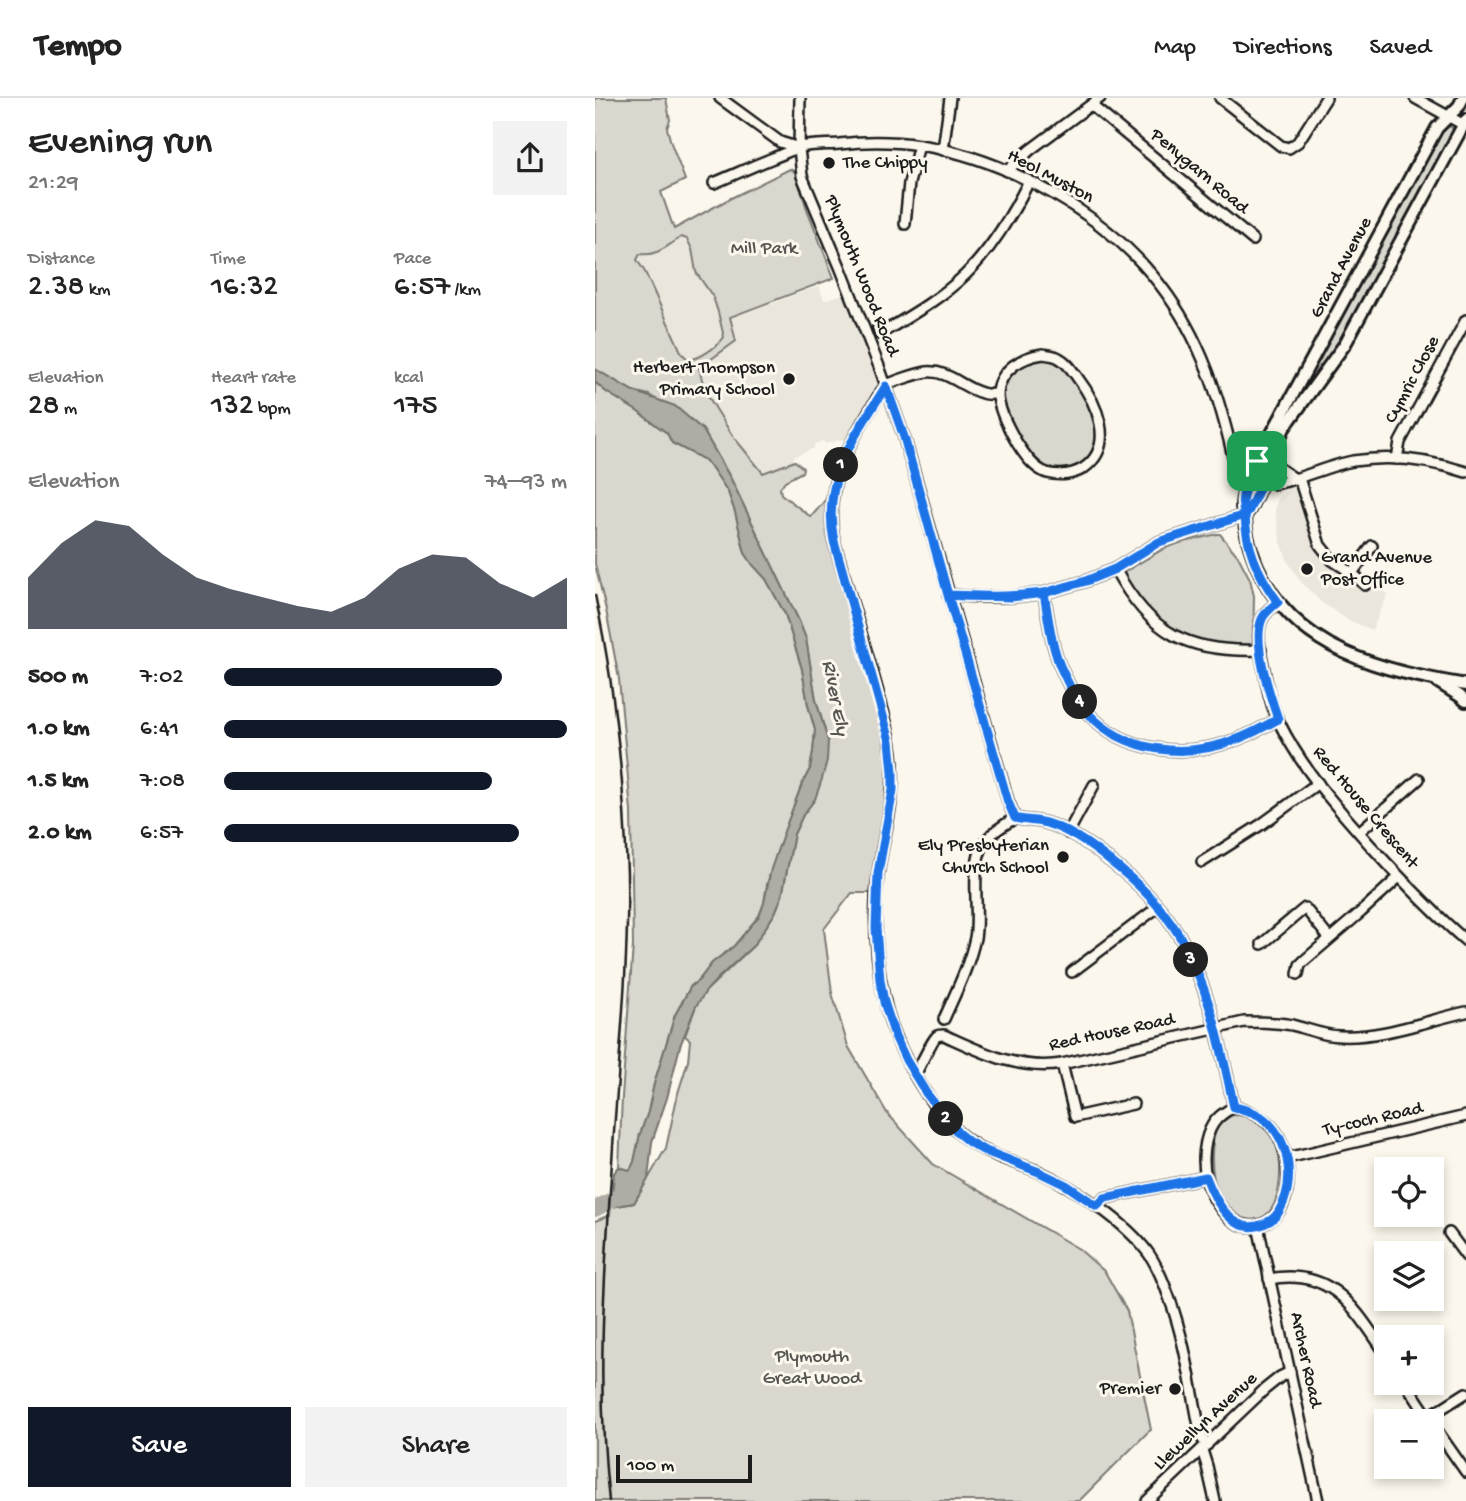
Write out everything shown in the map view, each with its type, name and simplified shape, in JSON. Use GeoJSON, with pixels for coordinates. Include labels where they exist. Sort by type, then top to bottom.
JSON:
{"type":"FeatureCollection","features":[{"type":"Feature","properties":{"kind":"street"},"geometry":{"type":"LineString","coordinates":[[720,98],[781,142],[799,148]]}},
{"type":"Feature","properties":{"kind":"street","name":"Plymouth Wood Road"},"geometry":{"type":"LineString","coordinates":[[800,98],[799,148],[802,176],[841,269],[904,437],[1008,802],[1015,818]]}},
{"type":"Feature","properties":{"kind":"street"},"geometry":{"type":"LineString","coordinates":[[943,150],[950,98]]}},
{"type":"Feature","properties":{"kind":"street"},"geometry":{"type":"LineString","coordinates":[[1007,171],[1030,150],[1100,98]]}},
{"type":"Feature","properties":{"kind":"street"},"geometry":{"type":"LineString","coordinates":[[1220,98],[1280,146],[1289,148],[1296,145],[1326,98]]}},
{"type":"Feature","properties":{"kind":"street"},"geometry":{"type":"LineString","coordinates":[[1415,98],[1465,123]]}},
{"type":"Feature","properties":{"kind":"street","name":"Grand Avenue"},"geometry":{"type":"LineString","coordinates":[[1463,98],[1459,106],[1437,128],[1255,465],[1243,494],[1242,508],[1254,560],[1264,581],[1289,615],[1304,628],[1340,650],[1387,669],[1466,685]]}},
{"type":"Feature","properties":{"kind":"street","name":"Penygarn Road"},"geometry":{"type":"LineString","coordinates":[[1091,105],[1254,240]]}},
{"type":"Feature","properties":{"kind":"street","name":"Grand Avenue"},"geometry":{"type":"LineString","coordinates":[[1245,515],[1268,471],[1284,428],[1345,344],[1465,123]]}},
{"type":"Feature","properties":{"kind":"street","name":"Heol Muston"},"geometry":{"type":"LineString","coordinates":[[714,183],[799,148],[855,142],[886,142],[943,150],[977,159],[1029,181],[1068,203],[1109,232],[1160,285],[1186,324],[1214,385],[1234,461]]}},
{"type":"Feature","properties":{"kind":"street"},"geometry":{"type":"LineString","coordinates":[[905,225],[909,183],[919,145]]}},
{"type":"Feature","properties":{"kind":"street"},"geometry":{"type":"LineString","coordinates":[[878,328],[880,334],[915,313],[965,274],[996,237],[1029,181]]}},
{"type":"Feature","properties":{"kind":"street","name":"Cymric Close"},"geometry":{"type":"LineString","coordinates":[[1397,459],[1400,442],[1466,320]]}},
{"type":"Feature","properties":{"kind":"street"},"geometry":{"type":"LineString","coordinates":[[1043,354],[1058,357],[1070,367],[1094,404],[1101,424],[1099,450],[1083,468],[1075,472],[1066,475],[1045,473],[1033,464],[1010,431],[998,394],[1005,374],[1024,358],[1043,354]]}},
{"type":"Feature","properties":{"kind":"street"},"geometry":{"type":"LineString","coordinates":[[998,394],[982,393],[944,374],[933,372],[924,372],[886,386],[856,434],[838,470],[832,492],[831,520],[834,541],[890,741],[893,790],[876,890],[876,928],[884,1002],[895,1036],[915,1075],[958,1133],[983,1150],[1066,1185],[1097,1206],[1149,1254],[1178,1322],[1215,1501]]}},
{"type":"Feature","properties":{"kind":"street"},"geometry":{"type":"LineString","coordinates":[[1268,471],[1275,484],[1351,461],[1375,459],[1422,460],[1466,472]]}},
{"type":"Feature","properties":{"kind":"street"},"geometry":{"type":"LineString","coordinates":[[1255,465],[1259,477],[1276,466],[1297,478],[1319,545],[1332,560],[1365,585]]}},
{"type":"Feature","properties":{"kind":"street"},"geometry":{"type":"LineString","coordinates":[[948,595],[1011,597],[1044,593],[1115,569],[1159,542],[1245,515]]}},
{"type":"Feature","properties":{"kind":"street"},"geometry":{"type":"LineString","coordinates":[[1352,573],[1372,546]]}},
{"type":"Feature","properties":{"kind":"street"},"geometry":{"type":"LineString","coordinates":[[1115,569],[1138,605],[1158,625],[1175,636],[1215,650],[1261,650]]}},
{"type":"Feature","properties":{"kind":"street"},"geometry":{"type":"LineString","coordinates":[[1044,593],[1054,647],[1060,666],[1077,699],[1098,723],[1120,737],[1168,751],[1202,749],[1235,740],[1278,719]]}},
{"type":"Feature","properties":{"kind":"street","name":"Red House Crescent"},"geometry":{"type":"LineString","coordinates":[[1278,602],[1266,613],[1261,623],[1261,650],[1268,689],[1278,719],[1300,761],[1419,899],[1466,941]]}},
{"type":"Feature","properties":{"kind":"street","name":"Grand Avenue"},"geometry":{"type":"LineString","coordinates":[[1432,679],[1466,701]]}},
{"type":"Feature","properties":{"kind":"street"},"geometry":{"type":"LineString","coordinates":[[1359,832],[1419,779]]}},
{"type":"Feature","properties":{"kind":"street"},"geometry":{"type":"LineString","coordinates":[[1202,862],[1262,824],[1318,783]]}},
{"type":"Feature","properties":{"kind":"street"},"geometry":{"type":"LineString","coordinates":[[1068,833],[1094,785]]}},
{"type":"Feature","properties":{"kind":"street"},"geometry":{"type":"LineString","coordinates":[[944,1019],[969,960],[975,935],[976,864],[980,852],[991,835],[1015,818],[1043,822],[1095,849],[1121,870],[1158,907],[1178,934],[1205,991],[1217,1029],[1234,1107]]}},
{"type":"Feature","properties":{"kind":"street"},"geometry":{"type":"LineString","coordinates":[[1299,974],[1300,965],[1399,877]]}},
{"type":"Feature","properties":{"kind":"street"},"geometry":{"type":"LineString","coordinates":[[1072,972],[1158,907]]}},
{"type":"Feature","properties":{"kind":"street"},"geometry":{"type":"LineString","coordinates":[[1262,944],[1305,908],[1328,938]]}},
{"type":"Feature","properties":{"kind":"street","name":"Red House Road"},"geometry":{"type":"LineString","coordinates":[[915,1075],[935,1037],[939,1035],[1008,1062],[1039,1066],[1062,1064],[1244,1022],[1290,1025],[1336,1036],[1358,1037],[1466,1012]]}},
{"type":"Feature","properties":{"kind":"street"},"geometry":{"type":"LineString","coordinates":[[1062,1064],[1075,1117],[1133,1104]]}},
{"type":"Feature","properties":{"kind":"street"},"geometry":{"type":"LineString","coordinates":[[1234,1107],[1261,1116],[1281,1140],[1287,1157],[1289,1173],[1283,1203],[1269,1222],[1258,1226],[1244,1226],[1227,1215],[1213,1196],[1206,1177],[1206,1145],[1209,1134],[1219,1117],[1234,1107]]}},
{"type":"Feature","properties":{"kind":"street","name":"Ty-coch Road"},"geometry":{"type":"LineString","coordinates":[[1287,1157],[1466,1116]]}},
{"type":"Feature","properties":{"kind":"street"},"geometry":{"type":"LineString","coordinates":[[1097,1206],[1105,1198],[1206,1177]]}},
{"type":"Feature","properties":{"kind":"street","name":"Archer Road"},"geometry":{"type":"LineString","coordinates":[[1258,1226],[1318,1501]]}},
{"type":"Feature","properties":{"kind":"street"},"geometry":{"type":"LineString","coordinates":[[1449,1233],[1466,1256]]}},
{"type":"Feature","properties":{"kind":"street"},"geometry":{"type":"LineString","coordinates":[[1269,1279],[1301,1277],[1329,1287],[1354,1307],[1374,1336]]}},
{"type":"Feature","properties":{"kind":"street","name":"Llewellyn Avenue"},"geometry":{"type":"LineString","coordinates":[[1147,1501],[1265,1389],[1290,1372]]}},
{"type":"Feature","properties":{"kind":"street"},"geometry":{"type":"LineString","coordinates":[[1444,1410],[1466,1393]]}},
{"type":"Feature","properties":{"kind":"street"},"geometry":{"type":"LineString","coordinates":[[1444,1440],[1466,1472]]}},
{"type":"Feature","properties":{"kind":"shaded area"},"geometry":{"type":"Polygon","coordinates":[[[681,237],[687,239],[692,249],[693,263],[713,297],[724,337],[720,343],[693,359],[682,354],[645,272],[637,261],[640,254],[662,252],[681,237]]]}},
{"type":"Feature","properties":{"kind":"shaded area","name":"Herbert Thompson Primary School"},"geometry":{"type":"Polygon","coordinates":[[[819,286],[824,300],[844,294],[880,390],[851,437],[814,444],[814,448],[793,457],[794,461],[763,473],[733,435],[706,390],[700,367],[738,341],[731,318],[819,286]]]}},
{"type":"Feature","properties":{"kind":"shaded area"},"geometry":{"type":"Polygon","coordinates":[[[595,369],[633,391],[675,406],[703,430],[731,479],[799,621],[806,639],[816,700],[828,741],[822,779],[815,799],[794,834],[782,896],[775,913],[754,945],[718,978],[696,1006],[680,1046],[652,1142],[648,1179],[634,1203],[611,1207],[614,1173],[619,1167],[630,1170],[634,1162],[675,1015],[691,986],[712,963],[734,946],[759,916],[782,837],[810,769],[815,730],[802,669],[785,614],[766,579],[745,553],[728,492],[705,460],[672,443],[667,433],[595,382],[595,369]]]}},
{"type":"Feature","properties":{"kind":"shaded area"},"geometry":{"type":"Polygon","coordinates":[[[1296,484],[1318,550],[1366,591],[1372,583],[1388,594],[1372,630],[1348,620],[1321,602],[1300,581],[1288,562],[1280,539],[1275,510],[1277,499],[1287,487],[1296,484]]]}},
{"type":"Feature","properties":{"kind":"green space"},"geometry":{"type":"Polygon","coordinates":[[[595,98],[666,98],[670,120],[667,128],[685,180],[661,192],[674,229],[790,169],[795,172],[834,278],[730,317],[736,341],[699,368],[705,391],[732,435],[763,473],[795,461],[803,468],[802,472],[785,481],[780,488],[781,494],[811,517],[832,492],[831,511],[893,757],[878,873],[872,874],[872,893],[852,893],[824,929],[832,993],[848,1046],[887,1113],[933,1164],[1079,1249],[1105,1272],[1127,1311],[1151,1430],[1079,1501],[595,1501],[595,1221],[610,1215],[611,1207],[634,1203],[666,1148],[688,1061],[690,1040],[685,1036],[696,1006],[706,991],[754,945],[775,913],[782,896],[794,834],[815,799],[825,730],[816,700],[806,639],[799,621],[731,479],[703,430],[649,395],[633,391],[595,369],[595,98]],[[681,237],[657,252],[640,254],[637,260],[682,354],[691,359],[707,352],[724,337],[713,297],[696,272],[692,249],[687,239],[681,237]]]}},
{"type":"Feature","properties":{"kind":"green space"},"geometry":{"type":"Polygon","coordinates":[[[1447,125],[1454,131],[1453,136],[1348,332],[1285,419],[1441,129],[1447,125]]]}},
{"type":"Feature","properties":{"kind":"green space"},"geometry":{"type":"Polygon","coordinates":[[[1041,358],[1059,365],[1069,374],[1086,397],[1096,423],[1095,449],[1088,459],[1071,470],[1053,471],[1037,462],[1023,447],[1012,429],[1005,409],[1004,390],[1009,376],[1019,367],[1041,358]]]}},
{"type":"Feature","properties":{"kind":"green space"},"geometry":{"type":"Polygon","coordinates":[[[595,382],[667,433],[672,443],[705,460],[728,492],[745,553],[766,579],[785,614],[802,669],[815,730],[810,769],[782,837],[759,916],[734,946],[712,963],[691,986],[675,1015],[630,1171],[619,1167],[633,945],[631,811],[619,679],[595,564],[595,382]]]}},
{"type":"Feature","properties":{"kind":"green space"},"geometry":{"type":"Polygon","coordinates":[[[1220,534],[1238,556],[1250,579],[1254,596],[1253,647],[1203,643],[1176,632],[1158,620],[1136,597],[1122,575],[1165,548],[1220,534]]]}},
{"type":"Feature","properties":{"kind":"green space"},"geometry":{"type":"Polygon","coordinates":[[[1232,1115],[1248,1116],[1256,1120],[1273,1139],[1279,1155],[1280,1177],[1276,1199],[1266,1215],[1258,1219],[1243,1218],[1230,1208],[1214,1179],[1214,1136],[1219,1125],[1232,1115]]]}},
{"type":"Feature","properties":{"kind":"waterway","name":"River Ely"},"geometry":{"type":"LineString","coordinates":[[595,1209],[630,1190]]}},
{"type":"Feature","properties":{"kind":"railway"},"geometry":{"type":"LineString","coordinates":[[595,595],[617,734],[627,873],[625,971],[603,1316],[603,1409],[609,1501]]}},
{"type":"Feature","properties":{"kind":"place","name":"The Chippy"},"geometry":{"type":"Point","coordinates":[829,163]}},
{"type":"Feature","properties":{"kind":"place","name":"Herbert Thompson Primary School"},"geometry":{"type":"Point","coordinates":[789,379]}},
{"type":"Feature","properties":{"kind":"place","name":"Grand Avenue Post Office"},"geometry":{"type":"Point","coordinates":[1307,569]}},
{"type":"Feature","properties":{"kind":"place","name":"Ely Presbyterian Church School"},"geometry":{"type":"Point","coordinates":[1063,857]}},
{"type":"Feature","properties":{"kind":"place","name":"Premier"},"geometry":{"type":"Point","coordinates":[1175,1389]}},
{"type":"Feature","properties":{"kind":"route"},"geometry":{"type":"LineString","coordinates":[[1257,461],[1243,494],[1242,508],[1245,515],[1159,542],[1115,569],[1044,593],[1011,597],[948,595],[904,437],[886,386],[856,434],[838,470],[832,492],[831,511],[834,541],[870,664],[893,757],[893,790],[876,890],[876,928],[884,1002],[906,1060],[945,1118],[969,1142],[1066,1185],[1097,1206],[1105,1198],[1206,1177],[1213,1196],[1227,1215],[1236,1222],[1251,1227],[1269,1222],[1283,1203],[1289,1173],[1281,1140],[1261,1116],[1234,1107],[1217,1029],[1205,991],[1188,951],[1158,907],[1121,870],[1095,849],[1056,827],[1015,818],[1011,812],[948,595],[979,597],[1011,597],[1044,593],[1054,647],[1060,666],[1077,699],[1098,723],[1120,737],[1168,751],[1184,751],[1219,745],[1256,731],[1278,719],[1268,689],[1259,638],[1263,618],[1278,602],[1254,560],[1245,523],[1245,515],[1271,469],[1266,460],[1257,461]]}},
{"type":"Feature","properties":{"kind":"park label","name":"Mill Park"},"geometry":{"type":"Point","coordinates":[764,249]}},
{"type":"Feature","properties":{"kind":"park label","name":"Plymouth Great Wood"},"geometry":{"type":"Point","coordinates":[812,1368]}}]}
